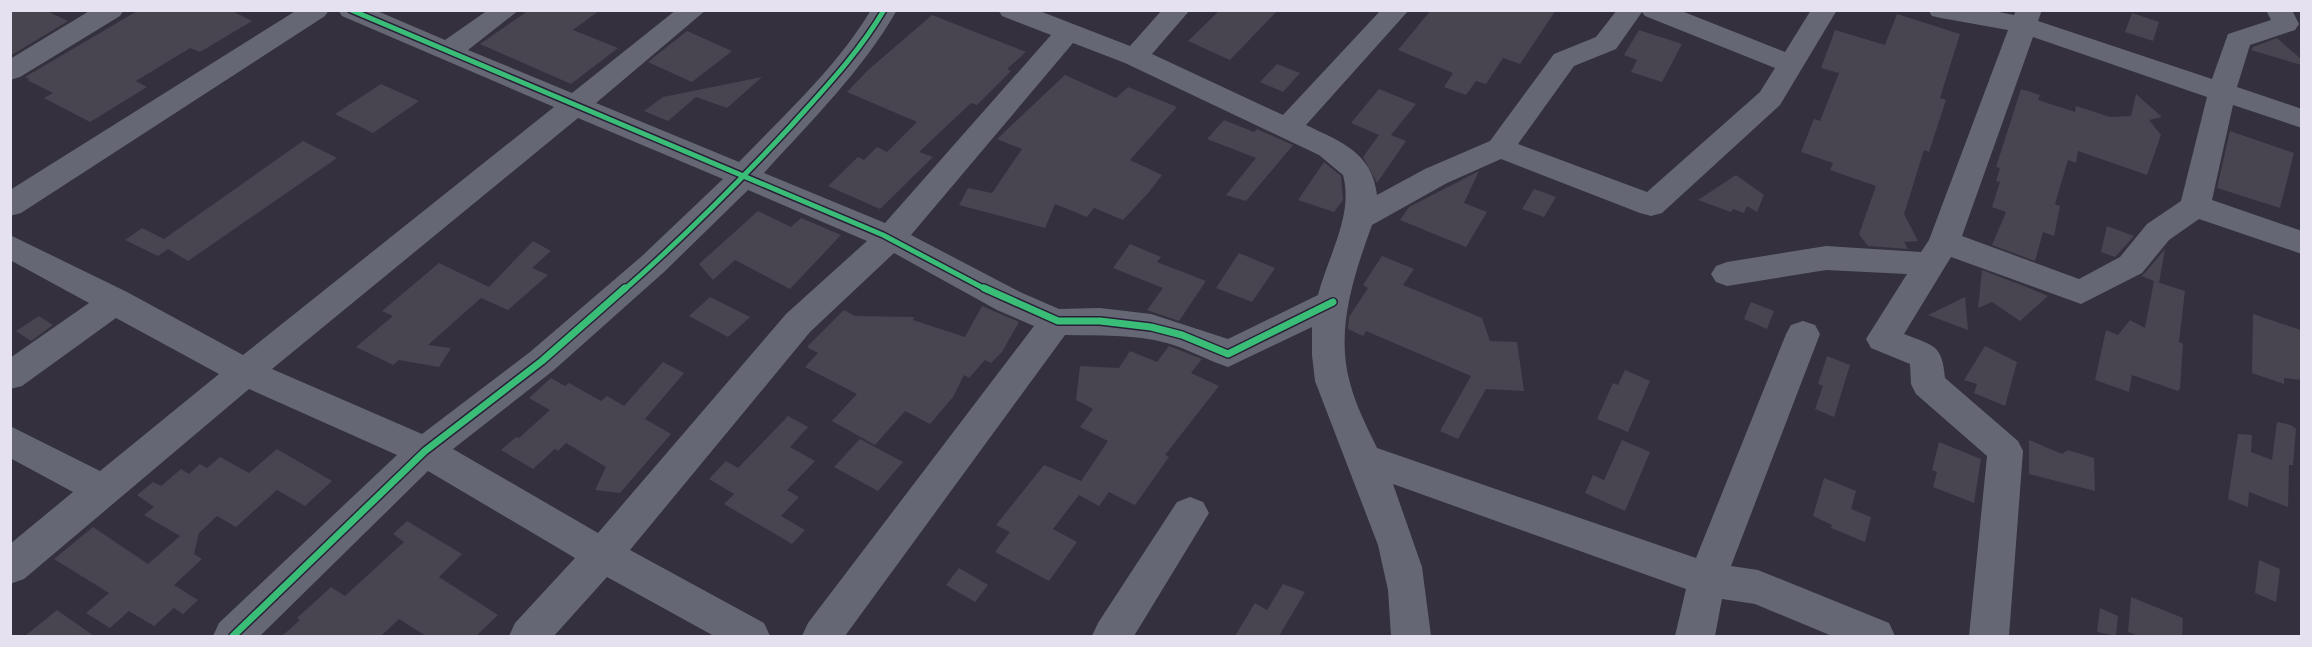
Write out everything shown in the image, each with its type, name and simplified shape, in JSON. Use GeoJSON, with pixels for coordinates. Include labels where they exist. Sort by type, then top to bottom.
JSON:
{"type":"FeatureCollection","features":[{"type":"Feature","properties":{"kind":"street"},"geometry":{"type":"LineString","coordinates":[[10,70],[111,10]]}},
{"type":"Feature","properties":{"kind":"street"},"geometry":{"type":"LineString","coordinates":[[10,205],[316,10]]}},
{"type":"Feature","properties":{"kind":"street"},"geometry":{"type":"LineString","coordinates":[[351,10],[574,107],[890,238],[994,296],[1056,322],[1102,321],[1160,328],[1183,333],[1228,354],[1333,302]]}},
{"type":"Feature","properties":{"kind":"street"},"geometry":{"type":"LineString","coordinates":[[447,52],[506,10]]}},
{"type":"Feature","properties":{"kind":"street"},"geometry":{"type":"LineString","coordinates":[[10,567],[245,372],[693,10]]}},
{"type":"Feature","properties":{"kind":"street"},"geometry":{"type":"LineString","coordinates":[[233,636],[425,451],[567,338],[653,264],[744,176],[867,39],[884,10]]}},
{"type":"Feature","properties":{"kind":"street"},"geometry":{"type":"LineString","coordinates":[[1011,10],[1135,57],[1329,148],[1357,170],[1362,199],[1361,217],[1345,255],[1333,302],[1327,334],[1330,370],[1340,404],[1400,548],[1409,592],[1411,636]]}},
{"type":"Feature","properties":{"kind":"street"},"geometry":{"type":"LineString","coordinates":[[1135,57],[1177,10]]}},
{"type":"Feature","properties":{"kind":"street"},"geometry":{"type":"LineString","coordinates":[[1287,128],[1396,10]]}},
{"type":"Feature","properties":{"kind":"street"},"geometry":{"type":"LineString","coordinates":[[1361,217],[1436,176],[1500,148],[1564,60],[1606,43],[1631,10]]}},
{"type":"Feature","properties":{"kind":"street"},"geometry":{"type":"LineString","coordinates":[[1654,10],[1791,64]]}},
{"type":"Feature","properties":{"kind":"street"},"geometry":{"type":"LineString","coordinates":[[1500,148],[1651,206],[1770,98],[1824,10]]}},
{"type":"Feature","properties":{"kind":"street"},"geometry":{"type":"LineString","coordinates":[[1941,10],[2027,18],[2222,92],[2301,119]]}},
{"type":"Feature","properties":{"kind":"street"},"geometry":{"type":"LineString","coordinates":[[1989,636],[2005,451],[1928,384],[1926,357],[1883,339],[1937,253],[2027,18]]}},
{"type":"Feature","properties":{"kind":"street"},"geometry":{"type":"LineString","coordinates":[[1728,274],[1826,258],[1937,253],[2081,292],[2131,265],[2158,232],[2195,206],[2222,92],[2238,40],[2289,21]]}},
{"type":"Feature","properties":{"kind":"street"},"geometry":{"type":"LineString","coordinates":[[529,636],[603,555],[798,323],[890,238],[1068,32]]}},
{"type":"Feature","properties":{"kind":"street"},"geometry":{"type":"LineString","coordinates":[[2195,206],[2301,243]]}},
{"type":"Feature","properties":{"kind":"street"},"geometry":{"type":"LineString","coordinates":[[10,246],[245,372],[425,451],[603,555],[750,636]]}},
{"type":"Feature","properties":{"kind":"street"},"geometry":{"type":"LineString","coordinates":[[10,376],[116,301]]}},
{"type":"Feature","properties":{"kind":"street"},"geometry":{"type":"LineString","coordinates":[[822,636],[1056,322]]}},
{"type":"Feature","properties":{"kind":"street"},"geometry":{"type":"LineString","coordinates":[[1695,636],[1707,579],[1803,334]]}},
{"type":"Feature","properties":{"kind":"street"},"geometry":{"type":"LineString","coordinates":[[10,440],[102,490]]}},
{"type":"Feature","properties":{"kind":"street"},"geometry":{"type":"LineString","coordinates":[[1364,458],[1707,579],[1758,587],[1875,636]]}},
{"type":"Feature","properties":{"kind":"street"},"geometry":{"type":"LineString","coordinates":[[1112,636],[1191,513]]}},
{"type":"Feature","properties":{"kind":"building"},"geometry":{"type":"Polygon","coordinates":[[[10,10],[45,10],[68,21],[10,56],[10,10]]]}},
{"type":"Feature","properties":{"kind":"building"},"geometry":{"type":"Polygon","coordinates":[[[139,10],[230,10],[252,21],[200,52],[190,48],[136,81],[147,87],[90,122],[44,98],[53,93],[25,77],[139,10]]]}},
{"type":"Feature","properties":{"kind":"building"},"geometry":{"type":"Polygon","coordinates":[[[529,10],[600,10],[573,30],[618,48],[571,84],[480,44],[529,10]]]}},
{"type":"Feature","properties":{"kind":"building"},"geometry":{"type":"Polygon","coordinates":[[[1220,10],[1278,10],[1230,60],[1188,41],[1220,10]]]}},
{"type":"Feature","properties":{"kind":"building"},"geometry":{"type":"Polygon","coordinates":[[[1431,10],[1556,10],[1520,64],[1503,58],[1486,84],[1476,81],[1466,95],[1444,87],[1453,73],[1398,50],[1431,10]]]}},
{"type":"Feature","properties":{"kind":"building"},"geometry":{"type":"Polygon","coordinates":[[[2132,13],[2159,22],[2153,41],[2125,32],[2132,13]]]}},
{"type":"Feature","properties":{"kind":"building"},"geometry":{"type":"Polygon","coordinates":[[[1897,14],[1960,34],[1940,98],[1946,100],[1929,152],[1924,150],[1904,214],[1918,241],[1904,242],[1908,249],[1868,246],[1859,234],[1876,186],[1830,170],[1833,163],[1801,152],[1814,119],[1820,121],[1839,73],[1821,68],[1835,30],[1885,45],[1897,14]]]}},
{"type":"Feature","properties":{"kind":"building"},"geometry":{"type":"Polygon","coordinates":[[[932,15],[1026,52],[1007,69],[1011,71],[977,105],[971,103],[919,152],[933,157],[880,209],[828,186],[858,157],[864,160],[877,147],[887,152],[917,122],[847,92],[867,71],[932,15]]]}},
{"type":"Feature","properties":{"kind":"building"},"geometry":{"type":"Polygon","coordinates":[[[1639,30],[1682,44],[1662,82],[1631,72],[1637,60],[1624,55],[1639,30]]]}},
{"type":"Feature","properties":{"kind":"building"},"geometry":{"type":"Polygon","coordinates":[[[687,31],[732,51],[692,82],[648,62],[687,31]]]}},
{"type":"Feature","properties":{"kind":"building"},"geometry":{"type":"Polygon","coordinates":[[[2277,38],[2301,59],[2301,65],[2251,50],[2253,47],[2277,38]]]}},
{"type":"Feature","properties":{"kind":"building"},"geometry":{"type":"Polygon","coordinates":[[[1277,64],[1300,73],[1283,92],[1260,82],[1277,64]]]}},
{"type":"Feature","properties":{"kind":"building"},"geometry":{"type":"Polygon","coordinates":[[[1065,75],[1116,98],[1128,87],[1177,107],[1130,160],[1162,175],[1149,192],[1123,220],[1094,208],[1087,217],[1055,204],[1045,228],[959,205],[968,188],[992,193],[1022,149],[997,139],[1065,75]]]}},
{"type":"Feature","properties":{"kind":"building"},"geometry":{"type":"Polygon","coordinates":[[[762,77],[727,108],[696,97],[668,121],[644,111],[663,97],[762,77]]]}},
{"type":"Feature","properties":{"kind":"building"},"geometry":{"type":"Polygon","coordinates":[[[381,84],[419,101],[373,133],[335,114],[381,84]]]}},
{"type":"Feature","properties":{"kind":"building"},"geometry":{"type":"Polygon","coordinates":[[[1379,89],[1416,104],[1391,135],[1406,141],[1377,183],[1363,157],[1379,135],[1351,123],[1379,89]]]}},
{"type":"Feature","properties":{"kind":"building"},"geometry":{"type":"Polygon","coordinates":[[[2021,89],[2040,95],[2038,100],[2075,112],[2076,106],[2110,117],[2131,116],[2136,94],[2162,117],[2149,120],[2161,135],[2147,175],[2078,151],[2076,163],[2068,160],[2055,204],[2060,206],[2054,236],[2043,232],[2035,261],[1992,245],[2006,212],[1992,207],[2000,182],[1996,181],[2000,168],[1996,167],[2021,89]]]}},
{"type":"Feature","properties":{"kind":"building"},"geometry":{"type":"Polygon","coordinates":[[[1224,120],[1254,132],[1257,129],[1293,145],[1246,201],[1226,195],[1256,158],[1207,139],[1224,120]]]}},
{"type":"Feature","properties":{"kind":"building"},"geometry":{"type":"Polygon","coordinates":[[[2230,131],[2294,153],[2280,208],[2217,188],[2230,131]]]}},
{"type":"Feature","properties":{"kind":"building"},"geometry":{"type":"Polygon","coordinates":[[[303,141],[337,158],[188,261],[168,249],[158,256],[125,240],[142,228],[164,239],[303,141]]]}},
{"type":"Feature","properties":{"kind":"building"},"geometry":{"type":"Polygon","coordinates":[[[1324,162],[1341,176],[1343,200],[1334,212],[1298,200],[1324,162]]]}},
{"type":"Feature","properties":{"kind":"building"},"geometry":{"type":"Polygon","coordinates":[[[1479,171],[1464,203],[1487,212],[1466,247],[1400,220],[1409,207],[1479,171]]]}},
{"type":"Feature","properties":{"kind":"building"},"geometry":{"type":"Polygon","coordinates":[[[1736,175],[1764,195],[1757,212],[1747,206],[1744,213],[1733,209],[1731,212],[1698,200],[1736,175]]]}},
{"type":"Feature","properties":{"kind":"building"},"geometry":{"type":"Polygon","coordinates":[[[1534,189],[1556,197],[1544,217],[1522,209],[1534,189]]]}},
{"type":"Feature","properties":{"kind":"building"},"geometry":{"type":"Polygon","coordinates":[[[758,211],[791,227],[801,218],[841,235],[790,289],[735,260],[713,280],[699,264],[758,211]]]}},
{"type":"Feature","properties":{"kind":"building"},"geometry":{"type":"Polygon","coordinates":[[[2107,226],[2134,236],[2115,257],[2101,252],[2107,226]]]}},
{"type":"Feature","properties":{"kind":"building"},"geometry":{"type":"Polygon","coordinates":[[[533,241],[551,251],[532,268],[548,275],[508,310],[481,298],[428,345],[451,348],[439,367],[399,360],[393,365],[356,347],[393,316],[382,311],[439,263],[489,287],[533,241]]]}},
{"type":"Feature","properties":{"kind":"building"},"geometry":{"type":"Polygon","coordinates":[[[1130,244],[1161,257],[1157,262],[1206,281],[1179,321],[1147,310],[1163,288],[1113,268],[1130,244]]]}},
{"type":"Feature","properties":{"kind":"building"},"geometry":{"type":"Polygon","coordinates":[[[2165,249],[2159,283],[2141,276],[2144,274],[2165,249]]]}},
{"type":"Feature","properties":{"kind":"building"},"geometry":{"type":"Polygon","coordinates":[[[1239,253],[1275,268],[1252,302],[1216,288],[1239,253]]]}},
{"type":"Feature","properties":{"kind":"building"},"geometry":{"type":"Polygon","coordinates":[[[1382,256],[1414,269],[1403,285],[1482,318],[1490,341],[1517,342],[1524,391],[1486,389],[1458,439],[1440,431],[1471,376],[1366,331],[1363,336],[1348,329],[1349,317],[1368,288],[1363,285],[1382,256]]]}},
{"type":"Feature","properties":{"kind":"building"},"geometry":{"type":"Polygon","coordinates":[[[1982,270],[2048,296],[2020,321],[1992,302],[1978,308],[1982,270]]]}},
{"type":"Feature","properties":{"kind":"building"},"geometry":{"type":"Polygon","coordinates":[[[2154,281],[2185,291],[2179,342],[2183,344],[2180,388],[2178,391],[2132,375],[2129,392],[2095,380],[2106,330],[2118,335],[2130,320],[2145,328],[2154,281]]]}},
{"type":"Feature","properties":{"kind":"building"},"geometry":{"type":"Polygon","coordinates":[[[710,297],[750,317],[728,337],[689,316],[710,297]]]}},
{"type":"Feature","properties":{"kind":"building"},"geometry":{"type":"Polygon","coordinates":[[[1965,297],[1968,330],[1928,315],[1965,297]]]}},
{"type":"Feature","properties":{"kind":"building"},"geometry":{"type":"Polygon","coordinates":[[[1751,302],[1774,311],[1767,329],[1744,319],[1751,302]]]}},
{"type":"Feature","properties":{"kind":"building"},"geometry":{"type":"Polygon","coordinates":[[[982,306],[1019,322],[1002,352],[991,363],[985,360],[969,378],[964,375],[953,397],[930,424],[905,411],[875,445],[832,421],[857,394],[805,367],[818,353],[807,347],[844,310],[855,316],[914,317],[913,320],[965,337],[982,306]]]}},
{"type":"Feature","properties":{"kind":"building"},"geometry":{"type":"Polygon","coordinates":[[[2253,314],[2301,330],[2301,380],[2284,378],[2284,384],[2252,373],[2253,314]]]}},
{"type":"Feature","properties":{"kind":"building"},"geometry":{"type":"Polygon","coordinates":[[[39,316],[53,325],[31,341],[16,331],[39,316]]]}},
{"type":"Feature","properties":{"kind":"building"},"geometry":{"type":"Polygon","coordinates":[[[1169,346],[1202,359],[1191,373],[1219,386],[1165,455],[1169,457],[1135,505],[1109,492],[1099,506],[1079,495],[1053,529],[1077,542],[1049,581],[995,552],[1010,532],[996,525],[1044,465],[1081,481],[1108,441],[1080,427],[1093,409],[1076,400],[1080,366],[1119,368],[1130,351],[1157,362],[1169,346]]]}},
{"type":"Feature","properties":{"kind":"building"},"geometry":{"type":"Polygon","coordinates":[[[1985,346],[2017,362],[2005,406],[1974,393],[1977,384],[1964,380],[1985,346]]]}},
{"type":"Feature","properties":{"kind":"building"},"geometry":{"type":"Polygon","coordinates":[[[1827,356],[1850,365],[1834,417],[1815,409],[1823,386],[1818,384],[1827,356]]]}},
{"type":"Feature","properties":{"kind":"building"},"geometry":{"type":"Polygon","coordinates":[[[663,362],[684,373],[645,419],[671,434],[620,493],[595,490],[606,467],[566,443],[558,451],[555,449],[533,469],[501,450],[516,437],[519,438],[550,410],[529,398],[551,378],[565,386],[569,383],[601,401],[607,396],[624,406],[663,362]]]}},
{"type":"Feature","properties":{"kind":"building"},"geometry":{"type":"Polygon","coordinates":[[[1625,370],[1650,381],[1628,432],[1597,419],[1613,383],[1618,385],[1625,370]]]}},
{"type":"Feature","properties":{"kind":"building"},"geometry":{"type":"Polygon","coordinates":[[[788,416],[808,427],[790,447],[815,461],[787,490],[799,497],[781,516],[805,530],[792,544],[724,504],[734,494],[709,479],[726,461],[738,468],[788,416]]]}},
{"type":"Feature","properties":{"kind":"building"},"geometry":{"type":"Polygon","coordinates":[[[2277,422],[2291,425],[2296,429],[2293,465],[2289,465],[2288,507],[2249,492],[2248,507],[2228,499],[2238,434],[2252,435],[2251,452],[2272,460],[2277,422]]]}},
{"type":"Feature","properties":{"kind":"building"},"geometry":{"type":"Polygon","coordinates":[[[860,439],[903,462],[878,491],[834,467],[860,439]]]}},
{"type":"Feature","properties":{"kind":"building"},"geometry":{"type":"Polygon","coordinates":[[[1622,440],[1650,452],[1625,511],[1585,493],[1593,475],[1604,480],[1622,440]]]}},
{"type":"Feature","properties":{"kind":"building"},"geometry":{"type":"Polygon","coordinates":[[[2029,440],[2062,454],[2068,450],[2094,458],[2095,491],[2029,474],[2029,440]]]}},
{"type":"Feature","properties":{"kind":"building"},"geometry":{"type":"Polygon","coordinates":[[[1939,442],[1981,459],[1974,503],[1933,487],[1937,472],[1932,470],[1939,442]]]}},
{"type":"Feature","properties":{"kind":"building"},"geometry":{"type":"Polygon","coordinates":[[[277,449],[332,481],[305,506],[277,490],[236,527],[217,516],[199,533],[194,554],[202,559],[174,585],[198,600],[183,614],[174,608],[154,626],[129,611],[110,628],[86,613],[109,593],[54,559],[93,527],[148,564],[180,536],[144,515],[154,507],[137,495],[153,482],[161,486],[181,469],[189,474],[200,464],[207,468],[220,457],[249,473],[277,449]]]}},
{"type":"Feature","properties":{"kind":"building"},"geometry":{"type":"Polygon","coordinates":[[[1824,478],[1856,491],[1851,509],[1871,517],[1865,542],[1831,528],[1832,525],[1813,516],[1824,478]]]}},
{"type":"Feature","properties":{"kind":"building"},"geometry":{"type":"Polygon","coordinates":[[[407,521],[462,554],[439,577],[498,615],[476,636],[426,636],[399,619],[381,636],[282,636],[300,620],[297,618],[331,587],[345,596],[404,542],[393,534],[407,521]]]}},
{"type":"Feature","properties":{"kind":"building"},"geometry":{"type":"Polygon","coordinates":[[[2259,560],[2280,569],[2276,602],[2255,593],[2259,560]]]}},
{"type":"Feature","properties":{"kind":"building"},"geometry":{"type":"Polygon","coordinates":[[[959,568],[988,585],[975,602],[946,585],[959,568]]]}},
{"type":"Feature","properties":{"kind":"building"},"geometry":{"type":"Polygon","coordinates":[[[1283,584],[1305,592],[1279,636],[1235,636],[1255,603],[1267,610],[1283,584]]]}},
{"type":"Feature","properties":{"kind":"building"},"geometry":{"type":"Polygon","coordinates":[[[2131,597],[2183,618],[2182,636],[2139,636],[2128,632],[2131,597]]]}},
{"type":"Feature","properties":{"kind":"building"},"geometry":{"type":"Polygon","coordinates":[[[2100,608],[2118,616],[2116,636],[2097,632],[2100,608]]]}},
{"type":"Feature","properties":{"kind":"building"},"geometry":{"type":"Polygon","coordinates":[[[57,610],[94,636],[25,636],[57,610]]]}},
{"type":"Feature","properties":{"kind":"cycle path"},"geometry":{"type":"LineString","coordinates":[[351,10],[883,235],[1009,301],[1053,320],[1118,322],[1151,327],[1197,340],[1228,354],[1333,302]]}},
{"type":"Feature","properties":{"kind":"cycle path"},"geometry":{"type":"LineString","coordinates":[[233,636],[425,451],[542,361],[653,264],[744,176],[839,73],[867,39],[884,10]]}}]}
